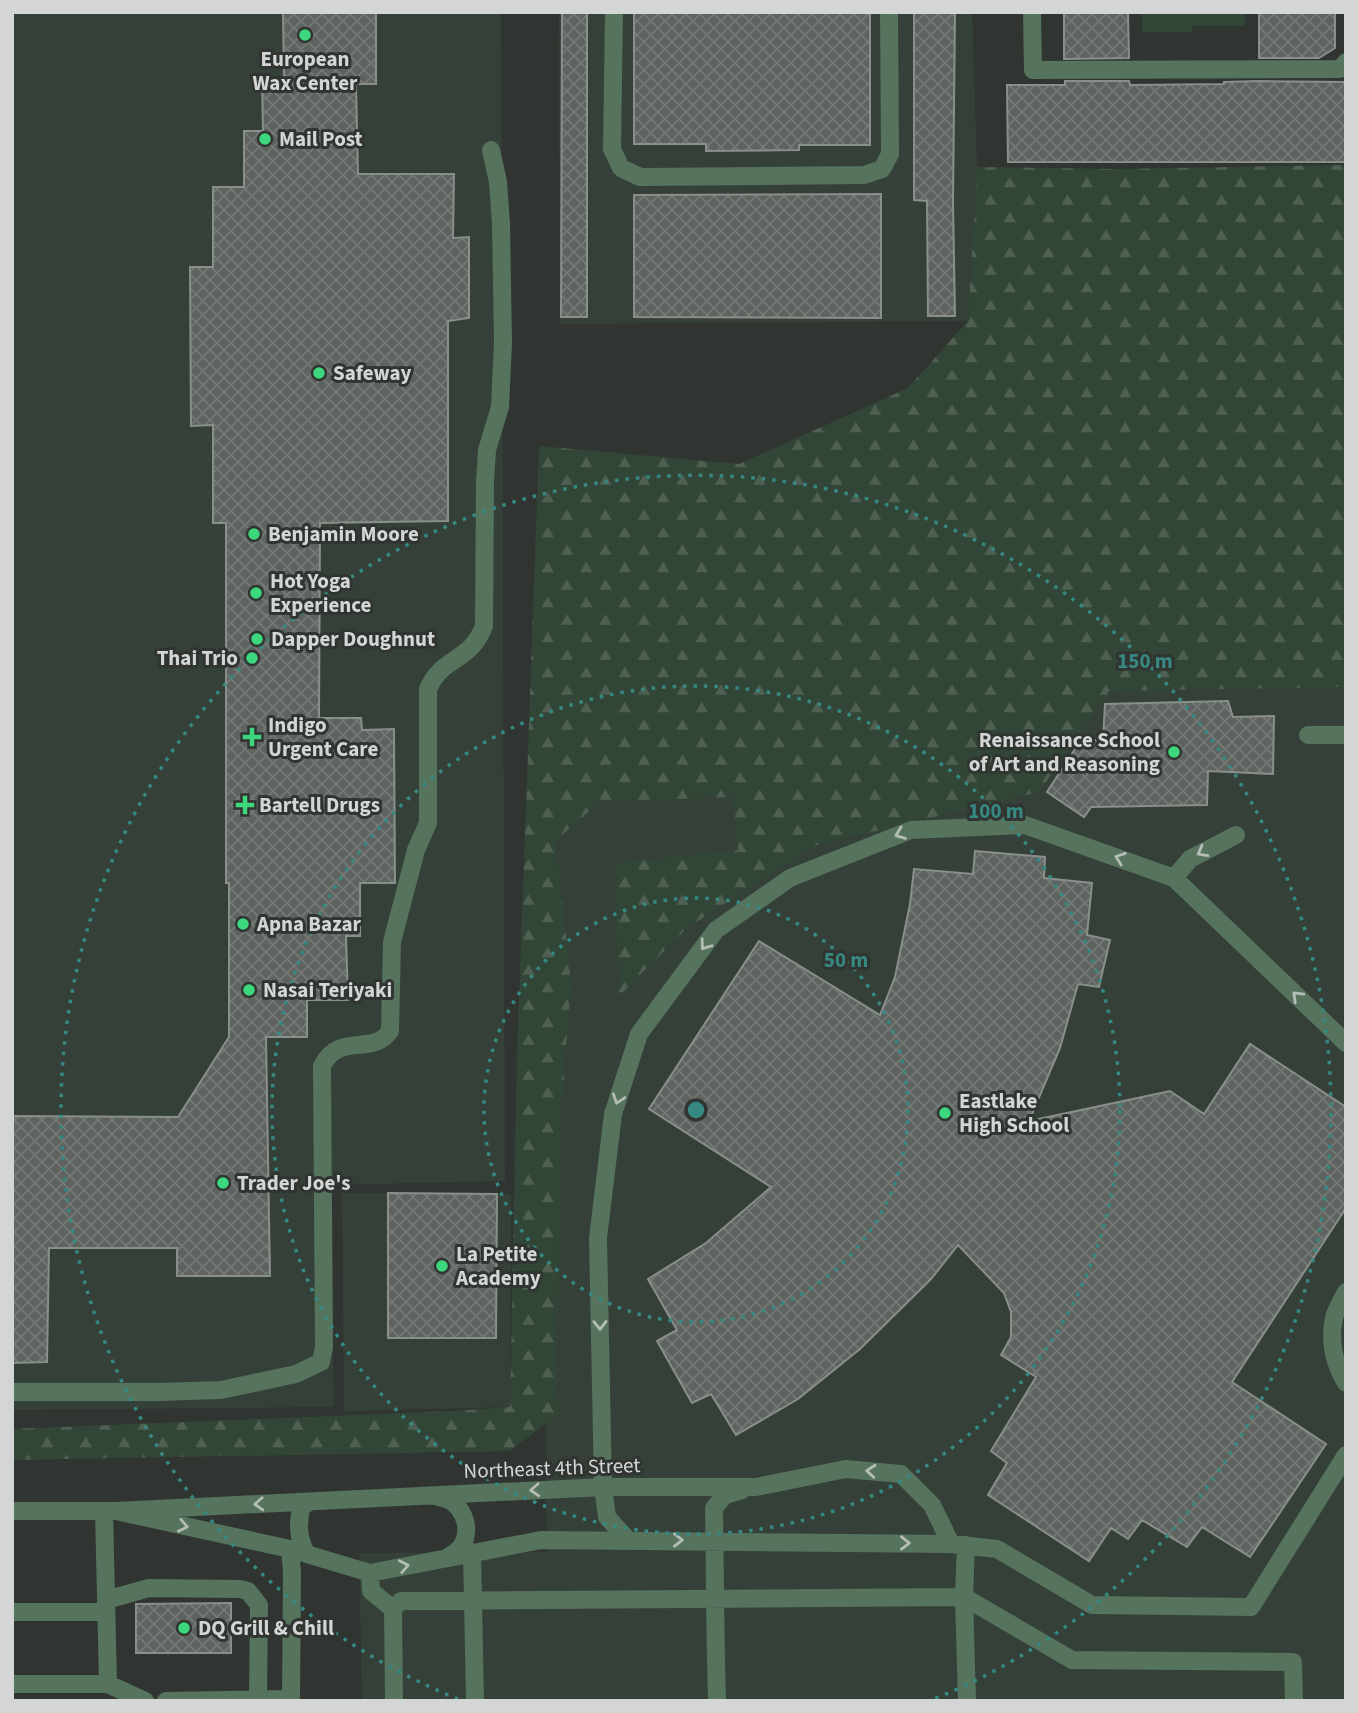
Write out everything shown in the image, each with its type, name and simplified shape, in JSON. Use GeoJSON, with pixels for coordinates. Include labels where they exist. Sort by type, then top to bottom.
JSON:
{"type":"FeatureCollection","features":[{"type":"Feature","properties":{"kind":"street"},"geometry":{"type":"LineString","coordinates":[[614,12],[612,149],[621,168],[640,177],[653,177],[864,175],[882,169],[890,153],[890,12]]}},
{"type":"Feature","properties":{"kind":"street"},"geometry":{"type":"LineString","coordinates":[[1032,12],[1033,70],[1340,69],[1346,62]]}},
{"type":"Feature","properties":{"kind":"street"},"geometry":{"type":"LineString","coordinates":[[12,1392],[221,1390],[296,1374],[321,1362],[324,1347],[322,1066],[336,1048],[383,1040],[390,1031],[392,942],[416,850],[428,823],[428,689],[434,676],[443,667],[468,652],[479,641],[484,626],[487,450],[500,407],[503,343],[499,182],[491,150]]}},
{"type":"Feature","properties":{"kind":"street"},"geometry":{"type":"LineString","coordinates":[[1308,735],[1346,735]]}},
{"type":"Feature","properties":{"kind":"street"},"geometry":{"type":"LineString","coordinates":[[628,1540],[607,1517],[603,1487],[598,1238],[614,1114],[639,1034],[716,930],[790,877],[911,830],[1025,825],[1174,877],[1346,1044]]}},
{"type":"Feature","properties":{"kind":"street"},"geometry":{"type":"LineString","coordinates":[[1174,877],[1190,859],[1236,835]]}},
{"type":"Feature","properties":{"kind":"street"},"geometry":{"type":"LineString","coordinates":[[1346,1292],[1334,1317],[1333,1350],[1336,1367],[1346,1383]]}},
{"type":"Feature","properties":{"kind":"street","name":"Northeast 4th Street"},"geometry":{"type":"LineString","coordinates":[[110,1511],[298,1551],[370,1573],[541,1540],[959,1544],[997,1549],[1093,1605],[1251,1607],[1346,1455]]}},
{"type":"Feature","properties":{"kind":"street","name":"Northeast 4th Street"},"geometry":{"type":"LineString","coordinates":[[12,1511],[110,1511],[603,1487],[755,1487],[846,1469],[901,1474],[932,1505],[959,1544]]}},
{"type":"Feature","properties":{"kind":"street"},"geometry":{"type":"LineString","coordinates":[[717,1701],[713,1599],[716,1541],[714,1508],[725,1494],[755,1487]]}},
{"type":"Feature","properties":{"kind":"street"},"geometry":{"type":"LineString","coordinates":[[430,1496],[448,1498],[461,1508],[466,1527],[461,1547],[447,1558]]}},
{"type":"Feature","properties":{"kind":"street"},"geometry":{"type":"LineString","coordinates":[[166,1701],[290,1700],[292,1572],[298,1551],[298,1520],[302,1506],[310,1502]]}},
{"type":"Feature","properties":{"kind":"street"},"geometry":{"type":"LineString","coordinates":[[108,1684],[106,1606],[110,1511]]}},
{"type":"Feature","properties":{"kind":"street"},"geometry":{"type":"LineString","coordinates":[[959,1544],[964,1597],[967,1701]]}},
{"type":"Feature","properties":{"kind":"street"},"geometry":{"type":"LineString","coordinates":[[472,1552],[475,1701]]}},
{"type":"Feature","properties":{"kind":"street"},"geometry":{"type":"LineString","coordinates":[[370,1573],[371,1591],[393,1609]]}},
{"type":"Feature","properties":{"kind":"street"},"geometry":{"type":"LineString","coordinates":[[12,1612],[106,1606],[149,1588],[248,1591],[259,1605],[258,1699]]}},
{"type":"Feature","properties":{"kind":"street"},"geometry":{"type":"LineString","coordinates":[[394,1701],[393,1609],[401,1601],[964,1597],[1072,1660],[1293,1662],[1294,1701]]}},
{"type":"Feature","properties":{"kind":"street"},"geometry":{"type":"LineString","coordinates":[[12,1684],[48,1692],[108,1684],[145,1701]]}},
{"type":"Feature","properties":{"kind":"shaded area"},"geometry":{"type":"Polygon","coordinates":[[[12,12],[501,12],[505,1181],[330,1185],[334,1407],[12,1410],[12,12]]]}},
{"type":"Feature","properties":{"kind":"shaded area"},"geometry":{"type":"Polygon","coordinates":[[[559,12],[972,12],[977,167],[968,321],[560,324],[559,12]]]}},
{"type":"Feature","properties":{"kind":"shaded area","name":"Eastlake High School"},"geometry":{"type":"Polygon","coordinates":[[[1346,653],[1346,1701],[362,1701],[359,1553],[547,1552],[540,674],[1346,653]]]}},
{"type":"Feature","properties":{"kind":"shaded area"},"geometry":{"type":"Polygon","coordinates":[[[342,1193],[511,1194],[510,1407],[344,1411],[342,1193]]]}},
{"type":"Feature","properties":{"kind":"green space"},"geometry":{"type":"Polygon","coordinates":[[[1142,12],[1245,12],[1245,26],[1193,26],[1192,32],[1142,32],[1142,12]]]}},
{"type":"Feature","properties":{"kind":"green space"},"geometry":{"type":"Polygon","coordinates":[[[1346,165],[1346,687],[1109,691],[1039,792],[817,845],[687,928],[619,996],[614,863],[738,850],[733,797],[600,802],[556,840],[571,986],[561,1112],[557,1378],[559,1414],[510,1451],[12,1460],[12,1429],[510,1407],[517,1057],[539,446],[739,464],[908,388],[968,321],[977,167],[1117,169],[1346,165]]]}},
{"type":"Feature","properties":{"kind":"building"},"geometry":{"type":"Polygon","coordinates":[[[283,12],[376,12],[376,84],[356,84],[358,174],[454,174],[453,238],[469,237],[469,318],[448,321],[448,521],[320,523],[319,718],[361,718],[362,730],[394,729],[395,883],[360,883],[360,936],[346,936],[348,1000],[307,1000],[307,1037],[266,1037],[270,1276],[177,1276],[177,1248],[49,1248],[47,1362],[12,1363],[12,1116],[178,1117],[229,1037],[229,883],[226,883],[226,523],[213,523],[213,425],[191,426],[190,267],[213,267],[213,187],[244,187],[244,131],[263,131],[262,80],[284,81],[283,12]]]}},
{"type":"Feature","properties":{"kind":"building"},"geometry":{"type":"Polygon","coordinates":[[[562,12],[587,12],[587,317],[561,317],[562,12]]]}},
{"type":"Feature","properties":{"kind":"building"},"geometry":{"type":"Polygon","coordinates":[[[634,12],[870,12],[870,145],[799,145],[799,150],[706,151],[706,144],[634,144],[634,12]]]}},
{"type":"Feature","properties":{"kind":"building"},"geometry":{"type":"Polygon","coordinates":[[[914,12],[955,12],[955,316],[928,316],[927,201],[914,200],[914,12]]]}},
{"type":"Feature","properties":{"kind":"building"},"geometry":{"type":"Polygon","coordinates":[[[1064,12],[1128,12],[1129,58],[1064,59],[1064,12]]]}},
{"type":"Feature","properties":{"kind":"building"},"geometry":{"type":"Polygon","coordinates":[[[1259,12],[1335,12],[1335,48],[1319,58],[1259,58],[1259,12]]]}},
{"type":"Feature","properties":{"kind":"building"},"geometry":{"type":"Polygon","coordinates":[[[1065,81],[1129,81],[1130,85],[1259,81],[1346,82],[1346,162],[1008,162],[1007,85],[1065,85],[1065,81]]]}},
{"type":"Feature","properties":{"kind":"building"},"geometry":{"type":"Polygon","coordinates":[[[881,194],[881,318],[634,317],[634,195],[881,194]]]}},
{"type":"Feature","properties":{"kind":"building","name":"Renaissance School of Art and Reasoning"},"geometry":{"type":"Polygon","coordinates":[[[1228,701],[1233,717],[1274,716],[1273,774],[1208,771],[1207,805],[1091,807],[1084,817],[1047,792],[1081,740],[1103,740],[1105,704],[1228,701]]]}},
{"type":"Feature","properties":{"kind":"building"},"geometry":{"type":"Polygon","coordinates":[[[975,851],[1045,857],[1044,878],[1092,883],[1087,935],[1110,940],[1099,987],[1078,984],[1060,1048],[1029,1121],[1170,1091],[1204,1114],[1250,1044],[1346,1107],[1346,1208],[1232,1382],[1326,1444],[1250,1557],[1202,1527],[1187,1547],[1142,1520],[1128,1539],[1111,1528],[1089,1561],[988,1495],[1007,1463],[991,1451],[1036,1377],[1001,1355],[1011,1337],[1011,1312],[1004,1293],[958,1245],[931,1279],[860,1349],[798,1399],[736,1435],[711,1394],[692,1403],[657,1341],[677,1330],[648,1279],[706,1243],[771,1187],[649,1109],[759,941],[880,1015],[895,977],[910,904],[914,869],[973,874],[975,851]]]}},
{"type":"Feature","properties":{"kind":"building","name":"La Petite Academy"},"geometry":{"type":"Polygon","coordinates":[[[388,1193],[497,1194],[496,1338],[388,1338],[388,1193]]]}},
{"type":"Feature","properties":{"kind":"building"},"geometry":{"type":"Polygon","coordinates":[[[231,1603],[231,1653],[136,1653],[136,1604],[231,1603]]]}},
{"type":"Feature","properties":{"kind":"place","name":"European Wax Center"},"geometry":{"type":"Point","coordinates":[305,35]}},
{"type":"Feature","properties":{"kind":"place","name":"Mail Post"},"geometry":{"type":"Point","coordinates":[265,139]}},
{"type":"Feature","properties":{"kind":"place","name":"Safeway"},"geometry":{"type":"Point","coordinates":[319,373]}},
{"type":"Feature","properties":{"kind":"place","name":"Benjamin Moore"},"geometry":{"type":"Point","coordinates":[254,534]}},
{"type":"Feature","properties":{"kind":"place","name":"Hot Yoga Experience"},"geometry":{"type":"Point","coordinates":[256,593]}},
{"type":"Feature","properties":{"kind":"place","name":"Dapper Doughnut"},"geometry":{"type":"Point","coordinates":[257,639]}},
{"type":"Feature","properties":{"kind":"place","name":"Thai Trio"},"geometry":{"type":"Point","coordinates":[252,658]}},
{"type":"Feature","properties":{"kind":"place","name":"Indigo Urgent Care"},"geometry":{"type":"Point","coordinates":[252,737]}},
{"type":"Feature","properties":{"kind":"place","name":"Renaissance School of Art and Reasoning"},"geometry":{"type":"Point","coordinates":[1174,752]}},
{"type":"Feature","properties":{"kind":"place","name":"Bartell Drugs"},"geometry":{"type":"Point","coordinates":[245,805]}},
{"type":"Feature","properties":{"kind":"place","name":"Apna Bazar"},"geometry":{"type":"Point","coordinates":[243,924]}},
{"type":"Feature","properties":{"kind":"place","name":"Nasai Teriyaki"},"geometry":{"type":"Point","coordinates":[249,990]}},
{"type":"Feature","properties":{"kind":"place","name":"Eastlake High School"},"geometry":{"type":"Point","coordinates":[945,1113]}},
{"type":"Feature","properties":{"kind":"place","name":"Trader Joe's"},"geometry":{"type":"Point","coordinates":[223,1183]}},
{"type":"Feature","properties":{"kind":"place","name":"La Petite Academy"},"geometry":{"type":"Point","coordinates":[442,1266]}},
{"type":"Feature","properties":{"kind":"place","name":"DQ Grill & Chill"},"geometry":{"type":"Point","coordinates":[184,1628]}}]}
